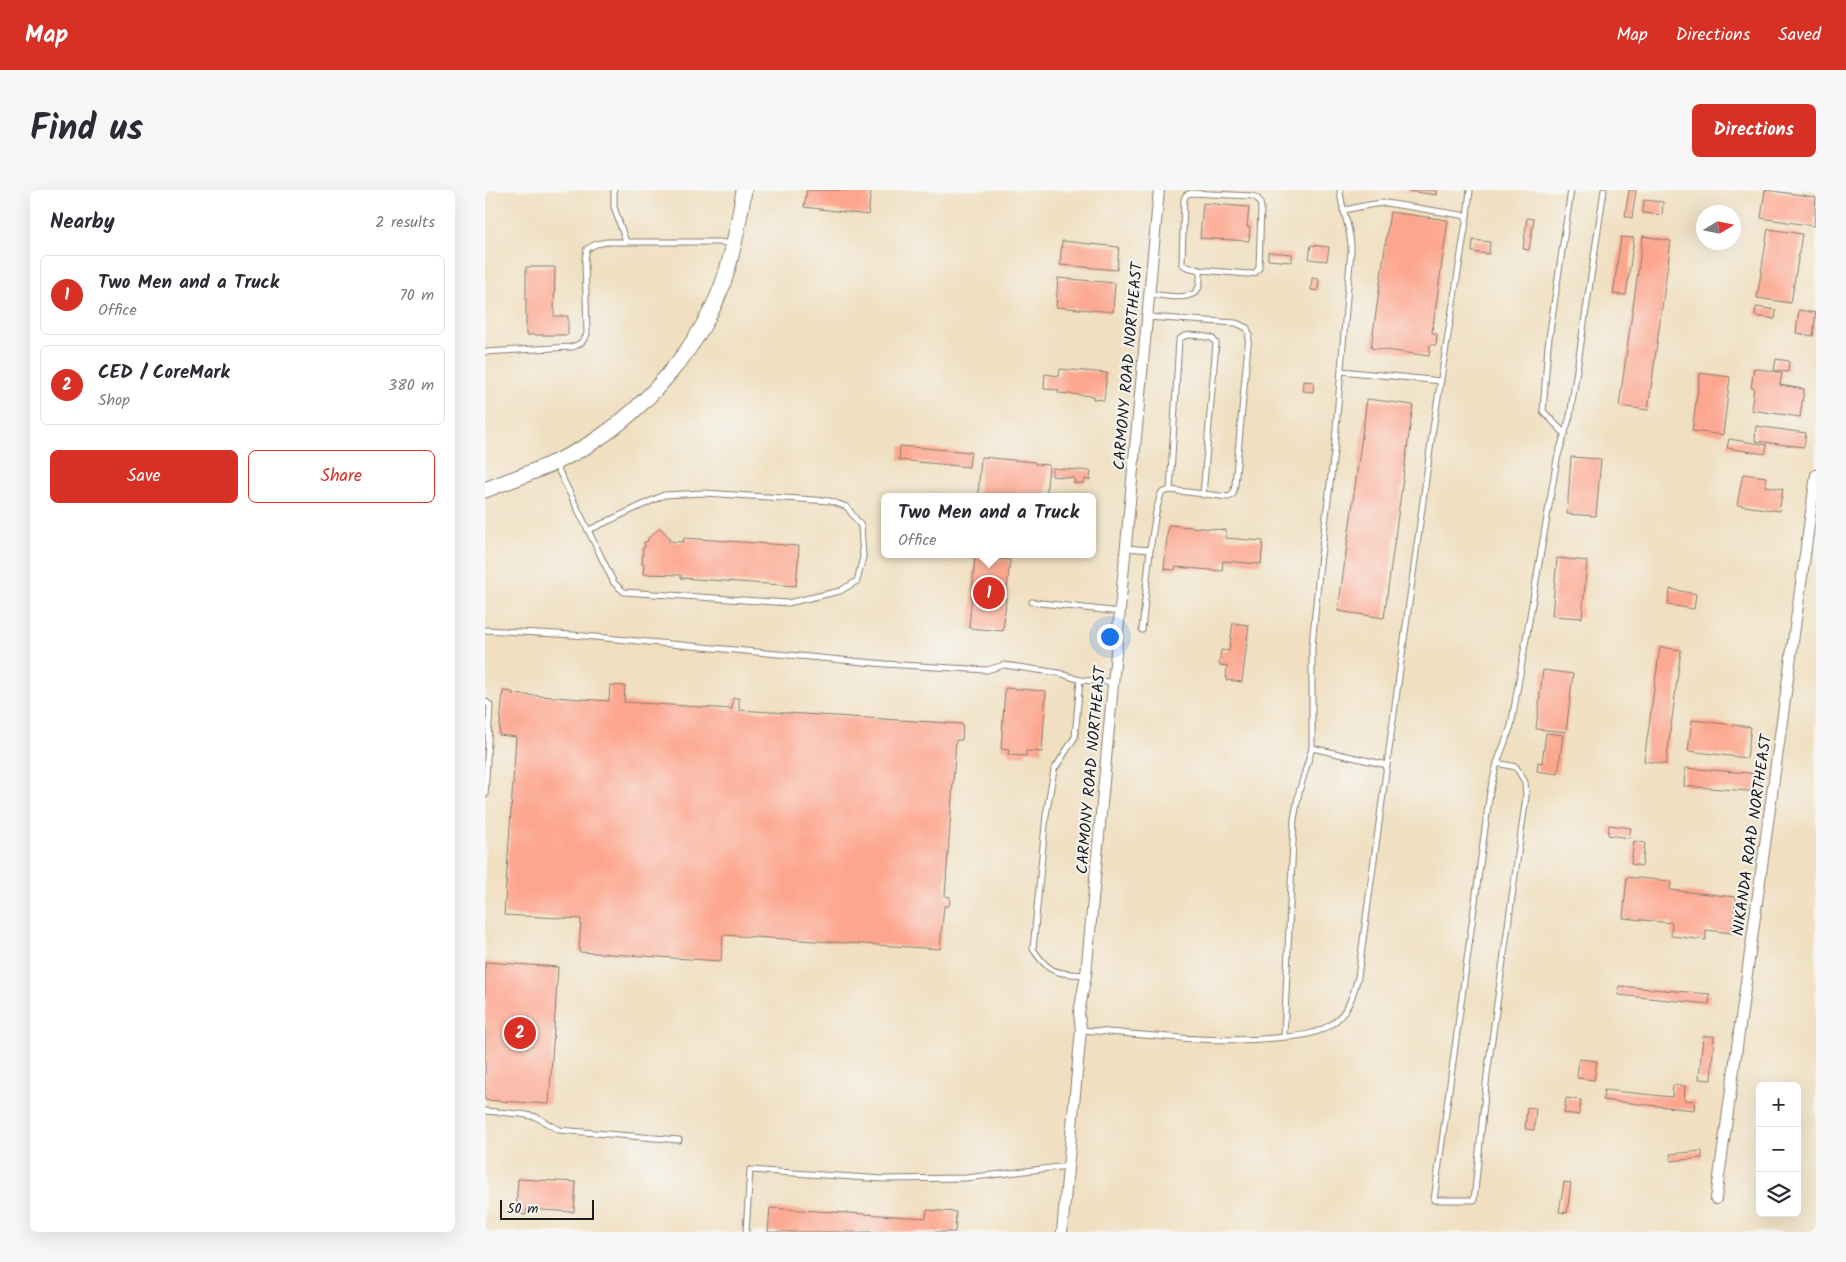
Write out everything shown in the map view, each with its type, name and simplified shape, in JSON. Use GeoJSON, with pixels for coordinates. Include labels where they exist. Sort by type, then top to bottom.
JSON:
{"type":"FeatureCollection","features":[{"type":"Feature","properties":{"kind":"main road"},"geometry":{"type":"LineString","coordinates":[[485,490],[555,462],[592,442],[633,412],[665,379],[698,335],[721,287],[734,244],[744,190]]}},
{"type":"Feature","properties":{"kind":"street","name":"CARMONY ROAD NORTHEAST"},"geometry":{"type":"LineString","coordinates":[[1062,1232],[1081,1030],[1079,1012],[1086,975],[1159,190]]}},
{"type":"Feature","properties":{"kind":"street","name":"NIKANDA ROAD NORTHEAST"},"geometry":{"type":"LineString","coordinates":[[1716,1199],[1816,475]]}},
{"type":"Feature","properties":{"kind":"lane"},"geometry":{"type":"LineString","coordinates":[[614,190],[614,208],[626,242]]}},
{"type":"Feature","properties":{"kind":"lane"},"geometry":{"type":"LineString","coordinates":[[1284,1037],[1294,820],[1299,792],[1312,748],[1312,646],[1334,452],[1352,240],[1343,210],[1340,190]]}},
{"type":"Feature","properties":{"kind":"lane"},"geometry":{"type":"LineString","coordinates":[[1081,1030],[1221,1041],[1306,1035],[1333,1023],[1349,1005],[1357,977],[1441,381],[1470,190]]}},
{"type":"Feature","properties":{"kind":"lane"},"geometry":{"type":"LineString","coordinates":[[1565,434],[1543,410],[1548,345],[1571,190]]}},
{"type":"Feature","properties":{"kind":"lane"},"geometry":{"type":"LineString","coordinates":[[1497,763],[1516,766],[1525,782],[1526,797],[1487,1075],[1475,1200],[1434,1200],[1490,792],[1497,763],[1511,726],[1556,468],[1570,416],[1604,190]]}},
{"type":"Feature","properties":{"kind":"lane"},"geometry":{"type":"LineString","coordinates":[[1191,192],[1258,197],[1261,208],[1259,268],[1255,273],[1248,274],[1200,270],[1182,264],[1184,200],[1186,195],[1191,192]]}},
{"type":"Feature","properties":{"kind":"lane"},"geometry":{"type":"LineString","coordinates":[[1343,210],[1386,203],[1467,216]]}},
{"type":"Feature","properties":{"kind":"lane"},"geometry":{"type":"LineString","coordinates":[[485,352],[571,347],[583,342],[587,334],[585,259],[587,249],[596,244],[607,242],[719,242],[734,244]]}},
{"type":"Feature","properties":{"kind":"lane"},"geometry":{"type":"LineString","coordinates":[[1149,294],[1186,297],[1193,295],[1199,288],[1200,270]]}},
{"type":"Feature","properties":{"kind":"lane"},"geometry":{"type":"LineString","coordinates":[[1141,630],[1150,550],[1161,493],[1170,490],[1229,498],[1233,494],[1248,343],[1247,328],[1235,323],[1147,317]]}},
{"type":"Feature","properties":{"kind":"lane"},"geometry":{"type":"LineString","coordinates":[[1170,490],[1179,340],[1186,335],[1212,338],[1216,343],[1203,495]]}},
{"type":"Feature","properties":{"kind":"lane"},"geometry":{"type":"LineString","coordinates":[[1341,371],[1441,381]]}},
{"type":"Feature","properties":{"kind":"lane"},"geometry":{"type":"LineString","coordinates":[[555,462],[614,583],[624,592],[788,603],[840,591],[857,581],[863,557],[861,526],[847,507],[830,501],[704,493],[664,495],[589,530]]}},
{"type":"Feature","properties":{"kind":"lane"},"geometry":{"type":"LineString","coordinates":[[1125,548],[1150,550]]}},
{"type":"Feature","properties":{"kind":"lane"},"geometry":{"type":"LineString","coordinates":[[1032,602],[1120,612]]}},
{"type":"Feature","properties":{"kind":"lane"},"geometry":{"type":"LineString","coordinates":[[485,630],[583,636],[885,664],[987,670],[1004,665],[1059,673],[1080,680],[1113,682]]}},
{"type":"Feature","properties":{"kind":"lane"},"geometry":{"type":"LineString","coordinates":[[1080,680],[1075,737],[1054,770],[1046,815],[1033,949],[1044,965],[1059,974],[1086,975]]}},
{"type":"Feature","properties":{"kind":"lane"},"geometry":{"type":"LineString","coordinates":[[485,701],[490,705],[485,796]]}},
{"type":"Feature","properties":{"kind":"lane"},"geometry":{"type":"LineString","coordinates":[[1312,748],[1387,765]]}},
{"type":"Feature","properties":{"kind":"lane"},"geometry":{"type":"LineString","coordinates":[[485,1111],[536,1117],[559,1130],[679,1140]]}},
{"type":"Feature","properties":{"kind":"lane"},"geometry":{"type":"LineString","coordinates":[[746,1232],[750,1170],[883,1179],[929,1179],[966,1178],[1068,1166]]}},
{"type":"Feature","properties":{"kind":"building"},"geometry":{"type":"Polygon","coordinates":[[[807,190],[871,190],[868,215],[804,207],[807,190]]]}},
{"type":"Feature","properties":{"kind":"building"},"geometry":{"type":"Polygon","coordinates":[[[1401,190],[1436,190],[1436,195],[1401,190]]]}},
{"type":"Feature","properties":{"kind":"building"},"geometry":{"type":"Polygon","coordinates":[[[1629,190],[1636,190],[1632,218],[1625,216],[1629,190]]]}},
{"type":"Feature","properties":{"kind":"building"},"geometry":{"type":"Polygon","coordinates":[[[1765,190],[1816,197],[1814,226],[1761,218],[1765,190]]]}},
{"type":"Feature","properties":{"kind":"building"},"geometry":{"type":"Polygon","coordinates":[[[1644,200],[1663,202],[1662,215],[1643,213],[1644,200]]]}},
{"type":"Feature","properties":{"kind":"building"},"geometry":{"type":"Polygon","coordinates":[[[1203,203],[1249,207],[1247,227],[1250,227],[1249,241],[1200,238],[1203,203]]]}},
{"type":"Feature","properties":{"kind":"building"},"geometry":{"type":"Polygon","coordinates":[[[1390,212],[1448,220],[1432,333],[1437,334],[1436,345],[1430,345],[1429,356],[1371,348],[1390,212]]]}},
{"type":"Feature","properties":{"kind":"building"},"geometry":{"type":"Polygon","coordinates":[[[1527,218],[1534,219],[1529,250],[1523,249],[1527,218]]]}},
{"type":"Feature","properties":{"kind":"building"},"geometry":{"type":"Polygon","coordinates":[[[1768,229],[1802,234],[1791,303],[1757,298],[1768,229]]]}},
{"type":"Feature","properties":{"kind":"building"},"geometry":{"type":"Polygon","coordinates":[[[1643,236],[1671,241],[1648,410],[1619,406],[1643,236]]]}},
{"type":"Feature","properties":{"kind":"building"},"geometry":{"type":"Polygon","coordinates":[[[1621,237],[1634,238],[1626,295],[1613,294],[1621,237]]]}},
{"type":"Feature","properties":{"kind":"building"},"geometry":{"type":"Polygon","coordinates":[[[1473,240],[1490,242],[1489,254],[1472,252],[1473,240]]]}},
{"type":"Feature","properties":{"kind":"building"},"geometry":{"type":"Polygon","coordinates":[[[1062,241],[1119,247],[1117,270],[1060,265],[1062,241]]]}},
{"type":"Feature","properties":{"kind":"building"},"geometry":{"type":"Polygon","coordinates":[[[1311,245],[1329,247],[1327,261],[1309,259],[1311,245]]]}},
{"type":"Feature","properties":{"kind":"building"},"geometry":{"type":"Polygon","coordinates":[[[1268,252],[1292,254],[1292,262],[1268,260],[1268,252]]]}},
{"type":"Feature","properties":{"kind":"building"},"geometry":{"type":"Polygon","coordinates":[[[526,267],[555,267],[554,316],[568,316],[568,335],[526,335],[526,267]]]}},
{"type":"Feature","properties":{"kind":"building"},"geometry":{"type":"Polygon","coordinates":[[[1058,278],[1115,283],[1113,312],[1056,307],[1058,278]]]}},
{"type":"Feature","properties":{"kind":"building"},"geometry":{"type":"Polygon","coordinates":[[[1312,278],[1319,279],[1318,291],[1311,290],[1312,278]]]}},
{"type":"Feature","properties":{"kind":"building"},"geometry":{"type":"Polygon","coordinates":[[[1756,307],[1776,310],[1775,319],[1755,316],[1756,307]]]}},
{"type":"Feature","properties":{"kind":"building"},"geometry":{"type":"Polygon","coordinates":[[[1799,310],[1816,313],[1813,336],[1796,333],[1799,310]]]}},
{"type":"Feature","properties":{"kind":"building"},"geometry":{"type":"Polygon","coordinates":[[[1776,359],[1789,361],[1788,372],[1774,370],[1776,359]]]}},
{"type":"Feature","properties":{"kind":"building"},"geometry":{"type":"Polygon","coordinates":[[[1754,368],[1782,373],[1780,385],[1804,389],[1800,417],[1751,410],[1754,388],[1751,388],[1754,368]]]}},
{"type":"Feature","properties":{"kind":"building"},"geometry":{"type":"Polygon","coordinates":[[[1060,369],[1107,373],[1104,400],[1093,399],[1093,396],[1058,393],[1059,390],[1044,389],[1045,374],[1059,376],[1060,369]]]}},
{"type":"Feature","properties":{"kind":"building"},"geometry":{"type":"Polygon","coordinates":[[[1700,373],[1730,377],[1723,435],[1692,431],[1700,373]]]}},
{"type":"Feature","properties":{"kind":"building"},"geometry":{"type":"Polygon","coordinates":[[[1303,381],[1314,382],[1313,392],[1302,391],[1303,381]]]}},
{"type":"Feature","properties":{"kind":"building"},"geometry":{"type":"Polygon","coordinates":[[[1367,399],[1413,405],[1384,618],[1338,611],[1367,399]]]}},
{"type":"Feature","properties":{"kind":"building"},"geometry":{"type":"Polygon","coordinates":[[[1756,426],[1806,433],[1804,447],[1755,441],[1756,426]]]}},
{"type":"Feature","properties":{"kind":"building"},"geometry":{"type":"Polygon","coordinates":[[[1729,439],[1767,445],[1765,454],[1727,448],[1729,439]]]}},
{"type":"Feature","properties":{"kind":"building"},"geometry":{"type":"Polygon","coordinates":[[[900,446],[971,452],[969,467],[899,460],[900,446]]]}},
{"type":"Feature","properties":{"kind":"building"},"geometry":{"type":"Polygon","coordinates":[[[981,457],[1049,465],[1046,493],[978,493],[981,457]]]}},
{"type":"Feature","properties":{"kind":"building"},"geometry":{"type":"Polygon","coordinates":[[[1571,457],[1601,459],[1596,516],[1567,514],[1571,457]]]}},
{"type":"Feature","properties":{"kind":"building"},"geometry":{"type":"Polygon","coordinates":[[[1052,468],[1091,471],[1090,480],[1085,479],[1084,483],[1074,483],[1075,478],[1052,476],[1052,468]]]}},
{"type":"Feature","properties":{"kind":"building"},"geometry":{"type":"Polygon","coordinates":[[[1743,474],[1766,477],[1765,486],[1783,489],[1779,511],[1737,505],[1743,474]]]}},
{"type":"Feature","properties":{"kind":"building"},"geometry":{"type":"Polygon","coordinates":[[[1168,525],[1226,530],[1225,538],[1263,541],[1261,564],[1223,561],[1222,571],[1176,567],[1175,570],[1164,569],[1168,525]]]}},
{"type":"Feature","properties":{"kind":"building"},"geometry":{"type":"Polygon","coordinates":[[[660,528],[670,538],[668,541],[683,542],[684,538],[799,546],[796,586],[681,578],[681,575],[643,574],[644,542],[648,541],[648,538],[660,528]]]}},
{"type":"Feature","properties":{"kind":"building"},"geometry":{"type":"Polygon","coordinates":[[[975,558],[1010,560],[1003,631],[969,628],[975,558]]]}},
{"type":"Feature","properties":{"kind":"building"},"geometry":{"type":"Polygon","coordinates":[[[1557,558],[1587,561],[1582,618],[1552,616],[1557,558]]]}},
{"type":"Feature","properties":{"kind":"building"},"geometry":{"type":"Polygon","coordinates":[[[1670,589],[1696,594],[1694,609],[1668,605],[1670,589]]]}},
{"type":"Feature","properties":{"kind":"building"},"geometry":{"type":"Polygon","coordinates":[[[1233,623],[1249,625],[1242,682],[1226,680],[1227,666],[1219,665],[1221,650],[1229,651],[1233,623]]]}},
{"type":"Feature","properties":{"kind":"building"},"geometry":{"type":"Polygon","coordinates":[[[1660,647],[1681,650],[1666,764],[1644,761],[1660,647]]]}},
{"type":"Feature","properties":{"kind":"building"},"geometry":{"type":"Polygon","coordinates":[[[1543,670],[1573,674],[1566,732],[1536,729],[1543,670]]]}},
{"type":"Feature","properties":{"kind":"building"},"geometry":{"type":"Polygon","coordinates":[[[610,685],[625,686],[624,702],[732,709],[733,698],[739,698],[739,710],[963,724],[962,740],[956,740],[945,896],[950,897],[949,906],[944,906],[940,949],[723,935],[721,961],[579,952],[581,919],[504,915],[516,737],[499,735],[503,691],[513,692],[512,694],[609,701],[610,685]]]}},
{"type":"Feature","properties":{"kind":"building"},"geometry":{"type":"Polygon","coordinates":[[[1005,688],[1046,691],[1042,752],[1026,751],[1026,756],[1008,755],[1009,750],[1001,749],[1005,688]]]}},
{"type":"Feature","properties":{"kind":"building"},"geometry":{"type":"Polygon","coordinates":[[[1692,720],[1751,727],[1747,758],[1688,751],[1692,720]]]}},
{"type":"Feature","properties":{"kind":"building"},"geometry":{"type":"Polygon","coordinates":[[[1546,733],[1563,735],[1558,774],[1537,771],[1538,762],[1542,763],[1546,733]]]}},
{"type":"Feature","properties":{"kind":"building"},"geometry":{"type":"Polygon","coordinates":[[[1685,768],[1761,774],[1760,792],[1684,786],[1685,768]]]}},
{"type":"Feature","properties":{"kind":"building"},"geometry":{"type":"Polygon","coordinates":[[[1609,825],[1631,828],[1629,838],[1608,835],[1609,825]]]}},
{"type":"Feature","properties":{"kind":"building"},"geometry":{"type":"Polygon","coordinates":[[[1634,841],[1645,843],[1642,866],[1631,864],[1634,841]]]}},
{"type":"Feature","properties":{"kind":"building"},"geometry":{"type":"Polygon","coordinates":[[[1627,877],[1671,881],[1670,890],[1736,897],[1732,933],[1706,930],[1706,940],[1671,936],[1672,923],[1623,918],[1627,877]]]}},
{"type":"Feature","properties":{"kind":"building"},"geometry":{"type":"Polygon","coordinates":[[[485,962],[558,967],[549,1104],[485,1100],[485,962]]]}},
{"type":"Feature","properties":{"kind":"building"},"geometry":{"type":"Polygon","coordinates":[[[1619,986],[1710,994],[1709,1004],[1618,995],[1619,986]]]}},
{"type":"Feature","properties":{"kind":"building"},"geometry":{"type":"Polygon","coordinates":[[[1703,1036],[1714,1036],[1711,1080],[1699,1079],[1703,1036]]]}},
{"type":"Feature","properties":{"kind":"building"},"geometry":{"type":"Polygon","coordinates":[[[1579,1059],[1597,1061],[1594,1080],[1577,1078],[1579,1059]]]}},
{"type":"Feature","properties":{"kind":"building"},"geometry":{"type":"Polygon","coordinates":[[[1673,1085],[1685,1086],[1684,1100],[1695,1101],[1694,1110],[1603,1100],[1604,1090],[1672,1097],[1673,1085]]]}},
{"type":"Feature","properties":{"kind":"building"},"geometry":{"type":"Polygon","coordinates":[[[1566,1098],[1581,1100],[1579,1115],[1564,1113],[1566,1098]]]}},
{"type":"Feature","properties":{"kind":"building"},"geometry":{"type":"Polygon","coordinates":[[[1527,1107],[1536,1108],[1534,1130],[1525,1129],[1527,1107]]]}},
{"type":"Feature","properties":{"kind":"building"},"geometry":{"type":"Polygon","coordinates":[[[1702,1151],[1702,1158],[1671,1161],[1670,1154],[1702,1151]]]}},
{"type":"Feature","properties":{"kind":"building"},"geometry":{"type":"Polygon","coordinates":[[[518,1179],[576,1182],[574,1212],[527,1209],[526,1215],[520,1214],[520,1208],[516,1208],[518,1179]]]}},
{"type":"Feature","properties":{"kind":"building"},"geometry":{"type":"Polygon","coordinates":[[[1564,1182],[1571,1183],[1567,1213],[1559,1212],[1564,1182]]]}},
{"type":"Feature","properties":{"kind":"building"},"geometry":{"type":"Polygon","coordinates":[[[770,1208],[926,1218],[927,1210],[956,1212],[955,1232],[768,1232],[770,1208]]]}},
{"type":"Feature","properties":{"kind":"place","name":"Two Men and a Truck"},"geometry":{"type":"Point","coordinates":[989,593]}},
{"type":"Feature","properties":{"kind":"place","name":"CED / CoreMark"},"geometry":{"type":"Point","coordinates":[520,1033]}}]}
